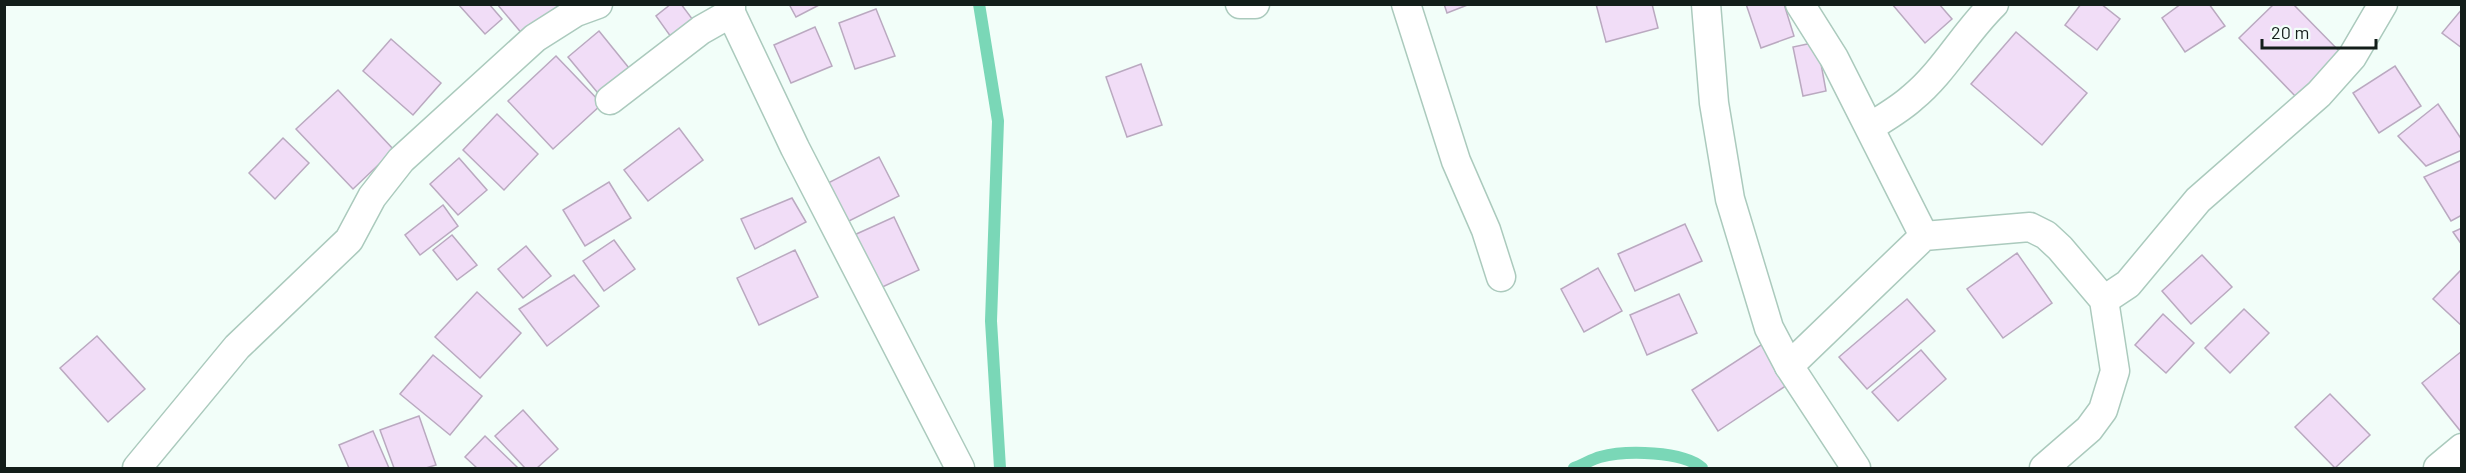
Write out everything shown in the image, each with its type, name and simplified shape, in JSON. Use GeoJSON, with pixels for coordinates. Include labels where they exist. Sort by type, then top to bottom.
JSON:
{"type":"FeatureCollection","features":[{"type":"Feature","properties":{"kind":"street"},"geometry":{"type":"LineString","coordinates":[[137,468],[237,346],[349,240],[372,197],[401,160],[535,38],[576,12],[598,4]]}},
{"type":"Feature","properties":{"kind":"street"},"geometry":{"type":"LineString","coordinates":[[1240,4],[1255,4]]}},
{"type":"Feature","properties":{"kind":"street"},"geometry":{"type":"LineString","coordinates":[[1406,4],[1456,161],[1502,277]]}},
{"type":"Feature","properties":{"kind":"street"},"geometry":{"type":"LineString","coordinates":[[1706,4],[1714,103],[1730,199],[1769,328],[1789,366],[1856,468]]}},
{"type":"Feature","properties":{"kind":"street"},"geometry":{"type":"LineString","coordinates":[[1800,4],[1834,58],[1924,237]]}},
{"type":"Feature","properties":{"kind":"street"},"geometry":{"type":"LineString","coordinates":[[1870,127],[1913,98],[1947,60],[1973,25],[1994,4]]}},
{"type":"Feature","properties":{"kind":"street"},"geometry":{"type":"LineString","coordinates":[[2104,300],[2128,284],[2198,200],[2319,94],[2352,57],[2383,4]]}},
{"type":"Feature","properties":{"kind":"street"},"geometry":{"type":"LineString","coordinates":[[610,100],[720,17],[795,148],[960,468]]}},
{"type":"Feature","properties":{"kind":"street"},"geometry":{"type":"LineString","coordinates":[[1789,366],[1924,237],[2030,227],[2046,235],[2060,248],[2104,300],[2115,371],[2103,410],[2089,429],[2044,468]]}},
{"type":"Feature","properties":{"kind":"street"},"geometry":{"type":"LineString","coordinates":[[2438,468],[2462,448]]}},
{"type":"Feature","properties":{"kind":"building"},"geometry":{"type":"Polygon","coordinates":[[[458,4],[489,4],[502,19],[485,34],[458,4]]]}},
{"type":"Feature","properties":{"kind":"building"},"geometry":{"type":"Polygon","coordinates":[[[497,4],[559,4],[559,5],[524,36],[497,4]]]}},
{"type":"Feature","properties":{"kind":"building"},"geometry":{"type":"Polygon","coordinates":[[[671,4],[681,4],[693,20],[671,37],[656,16],[671,4]]]}},
{"type":"Feature","properties":{"kind":"building"},"geometry":{"type":"Polygon","coordinates":[[[789,4],[821,4],[796,17],[789,4]]]}},
{"type":"Feature","properties":{"kind":"building"},"geometry":{"type":"Polygon","coordinates":[[[1444,4],[1470,4],[1447,13],[1444,4]]]}},
{"type":"Feature","properties":{"kind":"building"},"geometry":{"type":"Polygon","coordinates":[[[1596,4],[1652,4],[1658,28],[1606,42],[1596,4]]]}},
{"type":"Feature","properties":{"kind":"building"},"geometry":{"type":"Polygon","coordinates":[[[1746,4],[1784,4],[1794,36],[1761,48],[1746,4]]]}},
{"type":"Feature","properties":{"kind":"building"},"geometry":{"type":"Polygon","coordinates":[[[1892,4],[1939,4],[1952,19],[1925,43],[1892,4]]]}},
{"type":"Feature","properties":{"kind":"building"},"geometry":{"type":"Polygon","coordinates":[[[2081,4],[2101,4],[2120,19],[2097,50],[2065,25],[2081,4]]]}},
{"type":"Feature","properties":{"kind":"building"},"geometry":{"type":"Polygon","coordinates":[[[2181,4],[2209,4],[2225,26],[2185,52],[2162,18],[2181,4]]]}},
{"type":"Feature","properties":{"kind":"building"},"geometry":{"type":"Polygon","coordinates":[[[2274,4],[2293,4],[2344,56],[2299,100],[2239,38],[2274,4]]]}},
{"type":"Feature","properties":{"kind":"building"},"geometry":{"type":"Polygon","coordinates":[[[876,9],[895,56],[855,69],[839,23],[876,9]]]}},
{"type":"Feature","properties":{"kind":"building"},"geometry":{"type":"Polygon","coordinates":[[[2462,9],[2462,48],[2442,33],[2462,9]]]}},
{"type":"Feature","properties":{"kind":"building"},"geometry":{"type":"Polygon","coordinates":[[[815,27],[832,66],[791,83],[774,45],[815,27]]]}},
{"type":"Feature","properties":{"kind":"building"},"geometry":{"type":"Polygon","coordinates":[[[599,31],[633,73],[602,98],[568,57],[599,31]]]}},
{"type":"Feature","properties":{"kind":"building"},"geometry":{"type":"Polygon","coordinates":[[[2016,32],[2087,93],[2042,145],[1971,84],[2016,32]]]}},
{"type":"Feature","properties":{"kind":"building"},"geometry":{"type":"Polygon","coordinates":[[[391,39],[441,83],[413,115],[363,71],[391,39]]]}},
{"type":"Feature","properties":{"kind":"building"},"geometry":{"type":"Polygon","coordinates":[[[1817,42],[1826,91],[1803,96],[1793,47],[1817,42]]]}},
{"type":"Feature","properties":{"kind":"building"},"geometry":{"type":"Polygon","coordinates":[[[556,56],[602,104],[553,149],[508,101],[556,56]]]}},
{"type":"Feature","properties":{"kind":"building"},"geometry":{"type":"Polygon","coordinates":[[[1141,64],[1162,125],[1127,137],[1106,77],[1141,64]]]}},
{"type":"Feature","properties":{"kind":"building"},"geometry":{"type":"Polygon","coordinates":[[[2395,66],[2421,106],[2379,133],[2353,93],[2395,66]]]}},
{"type":"Feature","properties":{"kind":"building"},"geometry":{"type":"Polygon","coordinates":[[[338,90],[394,150],[353,189],[296,129],[338,90]]]}},
{"type":"Feature","properties":{"kind":"building"},"geometry":{"type":"Polygon","coordinates":[[[2438,104],[2462,140],[2462,150],[2426,166],[2398,136],[2438,104]]]}},
{"type":"Feature","properties":{"kind":"building"},"geometry":{"type":"Polygon","coordinates":[[[497,114],[538,154],[504,190],[463,150],[497,114]]]}},
{"type":"Feature","properties":{"kind":"building"},"geometry":{"type":"Polygon","coordinates":[[[679,128],[703,160],[648,201],[624,170],[679,128]]]}},
{"type":"Feature","properties":{"kind":"building"},"geometry":{"type":"Polygon","coordinates":[[[283,138],[309,163],[275,199],[249,173],[283,138]]]}},
{"type":"Feature","properties":{"kind":"building"},"geometry":{"type":"Polygon","coordinates":[[[879,157],[899,196],[847,222],[828,183],[879,157]]]}},
{"type":"Feature","properties":{"kind":"building"},"geometry":{"type":"Polygon","coordinates":[[[459,158],[487,190],[458,215],[430,184],[459,158]]]}},
{"type":"Feature","properties":{"kind":"building"},"geometry":{"type":"Polygon","coordinates":[[[2462,160],[2462,215],[2451,221],[2424,177],[2462,160]]]}},
{"type":"Feature","properties":{"kind":"building"},"geometry":{"type":"Polygon","coordinates":[[[609,182],[631,218],[585,246],[563,210],[609,182]]]}},
{"type":"Feature","properties":{"kind":"building"},"geometry":{"type":"Polygon","coordinates":[[[792,198],[806,222],[755,249],[741,219],[792,198]]]}},
{"type":"Feature","properties":{"kind":"building"},"geometry":{"type":"Polygon","coordinates":[[[443,205],[458,226],[420,255],[405,235],[443,205]]]}},
{"type":"Feature","properties":{"kind":"building"},"geometry":{"type":"Polygon","coordinates":[[[894,217],[919,270],[876,290],[852,236],[894,217]]]}},
{"type":"Feature","properties":{"kind":"building"},"geometry":{"type":"Polygon","coordinates":[[[1685,224],[1702,261],[1635,291],[1618,254],[1685,224]]]}},
{"type":"Feature","properties":{"kind":"building"},"geometry":{"type":"Polygon","coordinates":[[[2462,228],[2462,245],[2453,232],[2462,228]]]}},
{"type":"Feature","properties":{"kind":"building"},"geometry":{"type":"Polygon","coordinates":[[[452,235],[477,265],[457,280],[433,250],[452,235]]]}},
{"type":"Feature","properties":{"kind":"building"},"geometry":{"type":"Polygon","coordinates":[[[614,240],[635,269],[604,291],[583,261],[614,240]]]}},
{"type":"Feature","properties":{"kind":"building"},"geometry":{"type":"Polygon","coordinates":[[[526,246],[551,276],[523,298],[498,269],[526,246]]]}},
{"type":"Feature","properties":{"kind":"building"},"geometry":{"type":"Polygon","coordinates":[[[795,250],[818,297],[759,325],[737,278],[795,250]]]}},
{"type":"Feature","properties":{"kind":"building"},"geometry":{"type":"Polygon","coordinates":[[[2017,253],[2052,303],[2003,338],[1967,289],[2017,253]]]}},
{"type":"Feature","properties":{"kind":"building"},"geometry":{"type":"Polygon","coordinates":[[[2202,255],[2232,287],[2191,324],[2162,291],[2202,255]]]}},
{"type":"Feature","properties":{"kind":"building"},"geometry":{"type":"Polygon","coordinates":[[[1598,268],[1622,311],[1584,332],[1561,289],[1598,268]]]}},
{"type":"Feature","properties":{"kind":"building"},"geometry":{"type":"Polygon","coordinates":[[[2460,271],[2462,272],[2462,326],[2433,299],[2460,271]]]}},
{"type":"Feature","properties":{"kind":"building"},"geometry":{"type":"Polygon","coordinates":[[[574,275],[599,306],[547,346],[519,309],[574,275]]]}},
{"type":"Feature","properties":{"kind":"building"},"geometry":{"type":"Polygon","coordinates":[[[477,292],[521,333],[480,378],[435,337],[477,292]]]}},
{"type":"Feature","properties":{"kind":"building"},"geometry":{"type":"Polygon","coordinates":[[[1679,294],[1697,333],[1647,355],[1630,315],[1679,294]]]}},
{"type":"Feature","properties":{"kind":"building"},"geometry":{"type":"Polygon","coordinates":[[[1907,299],[1935,331],[1867,389],[1839,357],[1907,299]]]}},
{"type":"Feature","properties":{"kind":"building"},"geometry":{"type":"Polygon","coordinates":[[[2244,309],[2269,333],[2230,373],[2205,348],[2244,309]]]}},
{"type":"Feature","properties":{"kind":"building"},"geometry":{"type":"Polygon","coordinates":[[[2163,314],[2194,343],[2166,373],[2135,345],[2163,314]]]}},
{"type":"Feature","properties":{"kind":"building"},"geometry":{"type":"Polygon","coordinates":[[[97,336],[145,389],[108,422],[60,368],[97,336]]]}},
{"type":"Feature","properties":{"kind":"building"},"geometry":{"type":"Polygon","coordinates":[[[1764,343],[1790,383],[1718,431],[1692,390],[1764,343]]]}},
{"type":"Feature","properties":{"kind":"building"},"geometry":{"type":"Polygon","coordinates":[[[1921,350],[1946,379],[1898,421],[1872,392],[1921,350]]]}},
{"type":"Feature","properties":{"kind":"building"},"geometry":{"type":"Polygon","coordinates":[[[2462,351],[2462,433],[2422,383],[2462,351]]]}},
{"type":"Feature","properties":{"kind":"building"},"geometry":{"type":"Polygon","coordinates":[[[433,355],[482,396],[450,435],[400,394],[433,355]]]}},
{"type":"Feature","properties":{"kind":"building"},"geometry":{"type":"Polygon","coordinates":[[[2330,394],[2370,435],[2335,468],[2295,427],[2330,394]]]}},
{"type":"Feature","properties":{"kind":"building"},"geometry":{"type":"Polygon","coordinates":[[[523,410],[558,449],[537,468],[525,468],[495,436],[523,410]]]}},
{"type":"Feature","properties":{"kind":"building"},"geometry":{"type":"Polygon","coordinates":[[[419,416],[436,465],[426,468],[394,468],[380,430],[419,416]]]}},
{"type":"Feature","properties":{"kind":"building"},"geometry":{"type":"Polygon","coordinates":[[[373,431],[389,468],[349,468],[339,445],[373,431]]]}},
{"type":"Feature","properties":{"kind":"building"},"geometry":{"type":"Polygon","coordinates":[[[485,436],[518,468],[477,468],[465,457],[485,436]]]}},
{"type":"Feature","properties":{"kind":"waterway"},"geometry":{"type":"LineString","coordinates":[[979,4],[998,121],[991,321],[1000,468]]}},
{"type":"Feature","properties":{"kind":"waterway"},"geometry":{"type":"LineString","coordinates":[[1574,468],[1600,457],[1624,453],[1668,455],[1693,462],[1702,468]]}}]}
